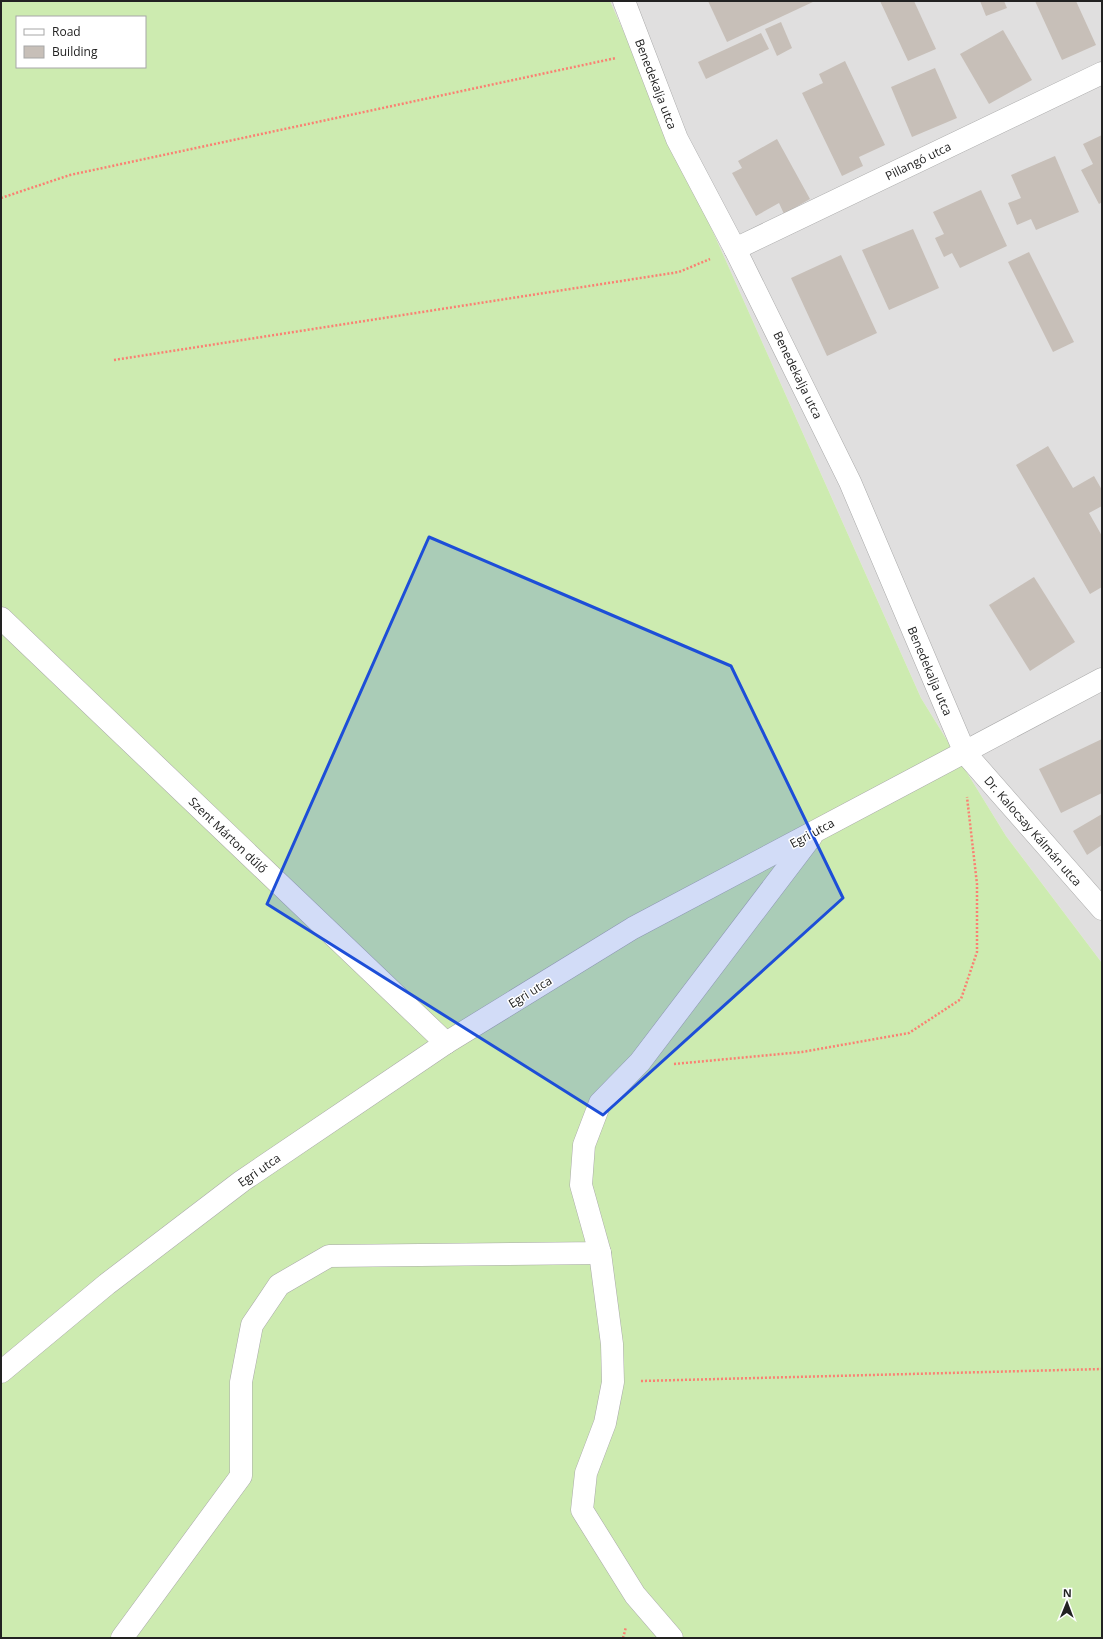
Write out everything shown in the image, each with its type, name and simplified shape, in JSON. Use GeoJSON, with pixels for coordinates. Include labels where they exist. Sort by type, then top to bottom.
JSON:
{"type":"FeatureCollection","features":[{"type":"Feature","properties":{"kind":"street","name":"Benedekalja utca"},"geometry":{"type":"LineString","coordinates":[[624,1],[645,52],[677,140],[735,249],[850,482],[965,753]]}},
{"type":"Feature","properties":{"kind":"street","name":"Pillangó utca"},"geometry":{"type":"LineString","coordinates":[[735,249],[1102,74]]}},
{"type":"Feature","properties":{"kind":"street","name":"Szent Márton dűlő"},"geometry":{"type":"LineString","coordinates":[[4,626],[446,1044]]}},
{"type":"Feature","properties":{"kind":"street","name":"Egri utca"},"geometry":{"type":"LineString","coordinates":[[1,1372],[107,1284],[242,1181],[446,1044],[632,928],[965,753],[1102,679]]}},
{"type":"Feature","properties":{"kind":"street","name":"Dr. Kalocsay Kálmán utca"},"geometry":{"type":"LineString","coordinates":[[965,753],[1102,909]]}},
{"type":"Feature","properties":{"kind":"street"},"geometry":{"type":"LineString","coordinates":[[672,1638],[635,1595],[582,1510],[586,1473],[605,1423],[612,1382],[612,1344],[600,1253],[581,1184],[584,1145],[600,1103],[640,1062],[815,831]]}},
{"type":"Feature","properties":{"kind":"street"},"geometry":{"type":"LineString","coordinates":[[122,1638],[241,1476],[241,1382],[252,1325],[279,1285],[329,1256],[600,1253]]}},
{"type":"Feature","properties":{"kind":"path"},"geometry":{"type":"LineString","coordinates":[[1,198],[70,175],[645,52]]}},
{"type":"Feature","properties":{"kind":"path"},"geometry":{"type":"LineString","coordinates":[[114,360],[679,272],[735,249]]}},
{"type":"Feature","properties":{"kind":"path"},"geometry":{"type":"LineString","coordinates":[[640,1062],[673,1064],[802,1052],[909,1033],[961,999],[977,952],[977,884],[967,813],[965,753]]}},
{"type":"Feature","properties":{"kind":"path"},"geometry":{"type":"LineString","coordinates":[[612,1382],[1102,1369]]}},
{"type":"Feature","properties":{"kind":"highlighted area"},"geometry":{"type":"Polygon","coordinates":[[[429,537],[731,666],[843,898],[603,1115],[267,904],[429,537]]]}},
{"type":"Feature","properties":{"kind":"shaded area"},"geometry":{"type":"Polygon","coordinates":[[[610,1],[1102,1],[1102,963],[1006,836],[921,698],[610,1]]]}},
{"type":"Feature","properties":{"kind":"green space"},"geometry":{"type":"Polygon","coordinates":[[[1,1],[610,1],[921,698],[1006,836],[1102,963],[1102,1638],[1,1638],[1,1]]]}},
{"type":"Feature","properties":{"kind":"building"},"geometry":{"type":"Polygon","coordinates":[[[708,1],[815,1],[727,42],[708,1]]]}},
{"type":"Feature","properties":{"kind":"building"},"geometry":{"type":"Polygon","coordinates":[[[880,1],[914,1],[936,49],[908,61],[880,1]]]}},
{"type":"Feature","properties":{"kind":"building"},"geometry":{"type":"Polygon","coordinates":[[[980,1],[1004,1],[1007,8],[986,16],[980,1]]]}},
{"type":"Feature","properties":{"kind":"building"},"geometry":{"type":"Polygon","coordinates":[[[1035,1],[1076,1],[1096,45],[1062,60],[1035,1]]]}},
{"type":"Feature","properties":{"kind":"building"},"geometry":{"type":"Polygon","coordinates":[[[781,22],[792,48],[777,56],[765,29],[781,22]]]}},
{"type":"Feature","properties":{"kind":"building"},"geometry":{"type":"Polygon","coordinates":[[[1003,30],[1032,80],[989,104],[960,54],[1003,30]]]}},
{"type":"Feature","properties":{"kind":"building"},"geometry":{"type":"Polygon","coordinates":[[[761,33],[769,49],[706,79],[698,62],[761,33]]]}},
{"type":"Feature","properties":{"kind":"building"},"geometry":{"type":"Polygon","coordinates":[[[845,61],[885,145],[859,157],[863,166],[842,176],[802,93],[823,83],[819,74],[845,61]]]}},
{"type":"Feature","properties":{"kind":"building"},"geometry":{"type":"Polygon","coordinates":[[[935,68],[957,118],[912,137],[891,87],[935,68]]]}},
{"type":"Feature","properties":{"kind":"building"},"geometry":{"type":"Polygon","coordinates":[[[1102,135],[1102,202],[1099,204],[1081,170],[1093,164],[1083,144],[1102,135]]]}},
{"type":"Feature","properties":{"kind":"building"},"geometry":{"type":"Polygon","coordinates":[[[777,139],[810,199],[784,214],[779,203],[756,216],[732,173],[742,168],[738,161],[777,139]]]}},
{"type":"Feature","properties":{"kind":"building"},"geometry":{"type":"Polygon","coordinates":[[[1055,156],[1079,212],[1036,230],[1031,219],[1017,225],[1008,203],[1021,198],[1011,175],[1055,156]]]}},
{"type":"Feature","properties":{"kind":"building"},"geometry":{"type":"Polygon","coordinates":[[[981,190],[1007,246],[960,268],[952,253],[944,257],[935,238],[944,234],[933,212],[981,190]]]}},
{"type":"Feature","properties":{"kind":"building"},"geometry":{"type":"Polygon","coordinates":[[[913,229],[939,288],[889,310],[862,250],[913,229]]]}},
{"type":"Feature","properties":{"kind":"building"},"geometry":{"type":"Polygon","coordinates":[[[1029,252],[1074,342],[1053,352],[1008,262],[1029,252]]]}},
{"type":"Feature","properties":{"kind":"building"},"geometry":{"type":"Polygon","coordinates":[[[841,255],[877,333],[827,356],[791,278],[841,255]]]}},
{"type":"Feature","properties":{"kind":"building"},"geometry":{"type":"Polygon","coordinates":[[[1048,446],[1073,488],[1094,476],[1102,490],[1102,506],[1089,513],[1102,536],[1102,587],[1090,594],[1016,465],[1048,446]]]}},
{"type":"Feature","properties":{"kind":"building"},"geometry":{"type":"Polygon","coordinates":[[[1034,577],[1075,642],[1030,671],[989,605],[1034,577]]]}},
{"type":"Feature","properties":{"kind":"building"},"geometry":{"type":"Polygon","coordinates":[[[1102,739],[1102,793],[1061,813],[1039,769],[1102,739]]]}},
{"type":"Feature","properties":{"kind":"building"},"geometry":{"type":"Polygon","coordinates":[[[1102,814],[1102,845],[1087,855],[1073,831],[1102,814]]]}}]}
